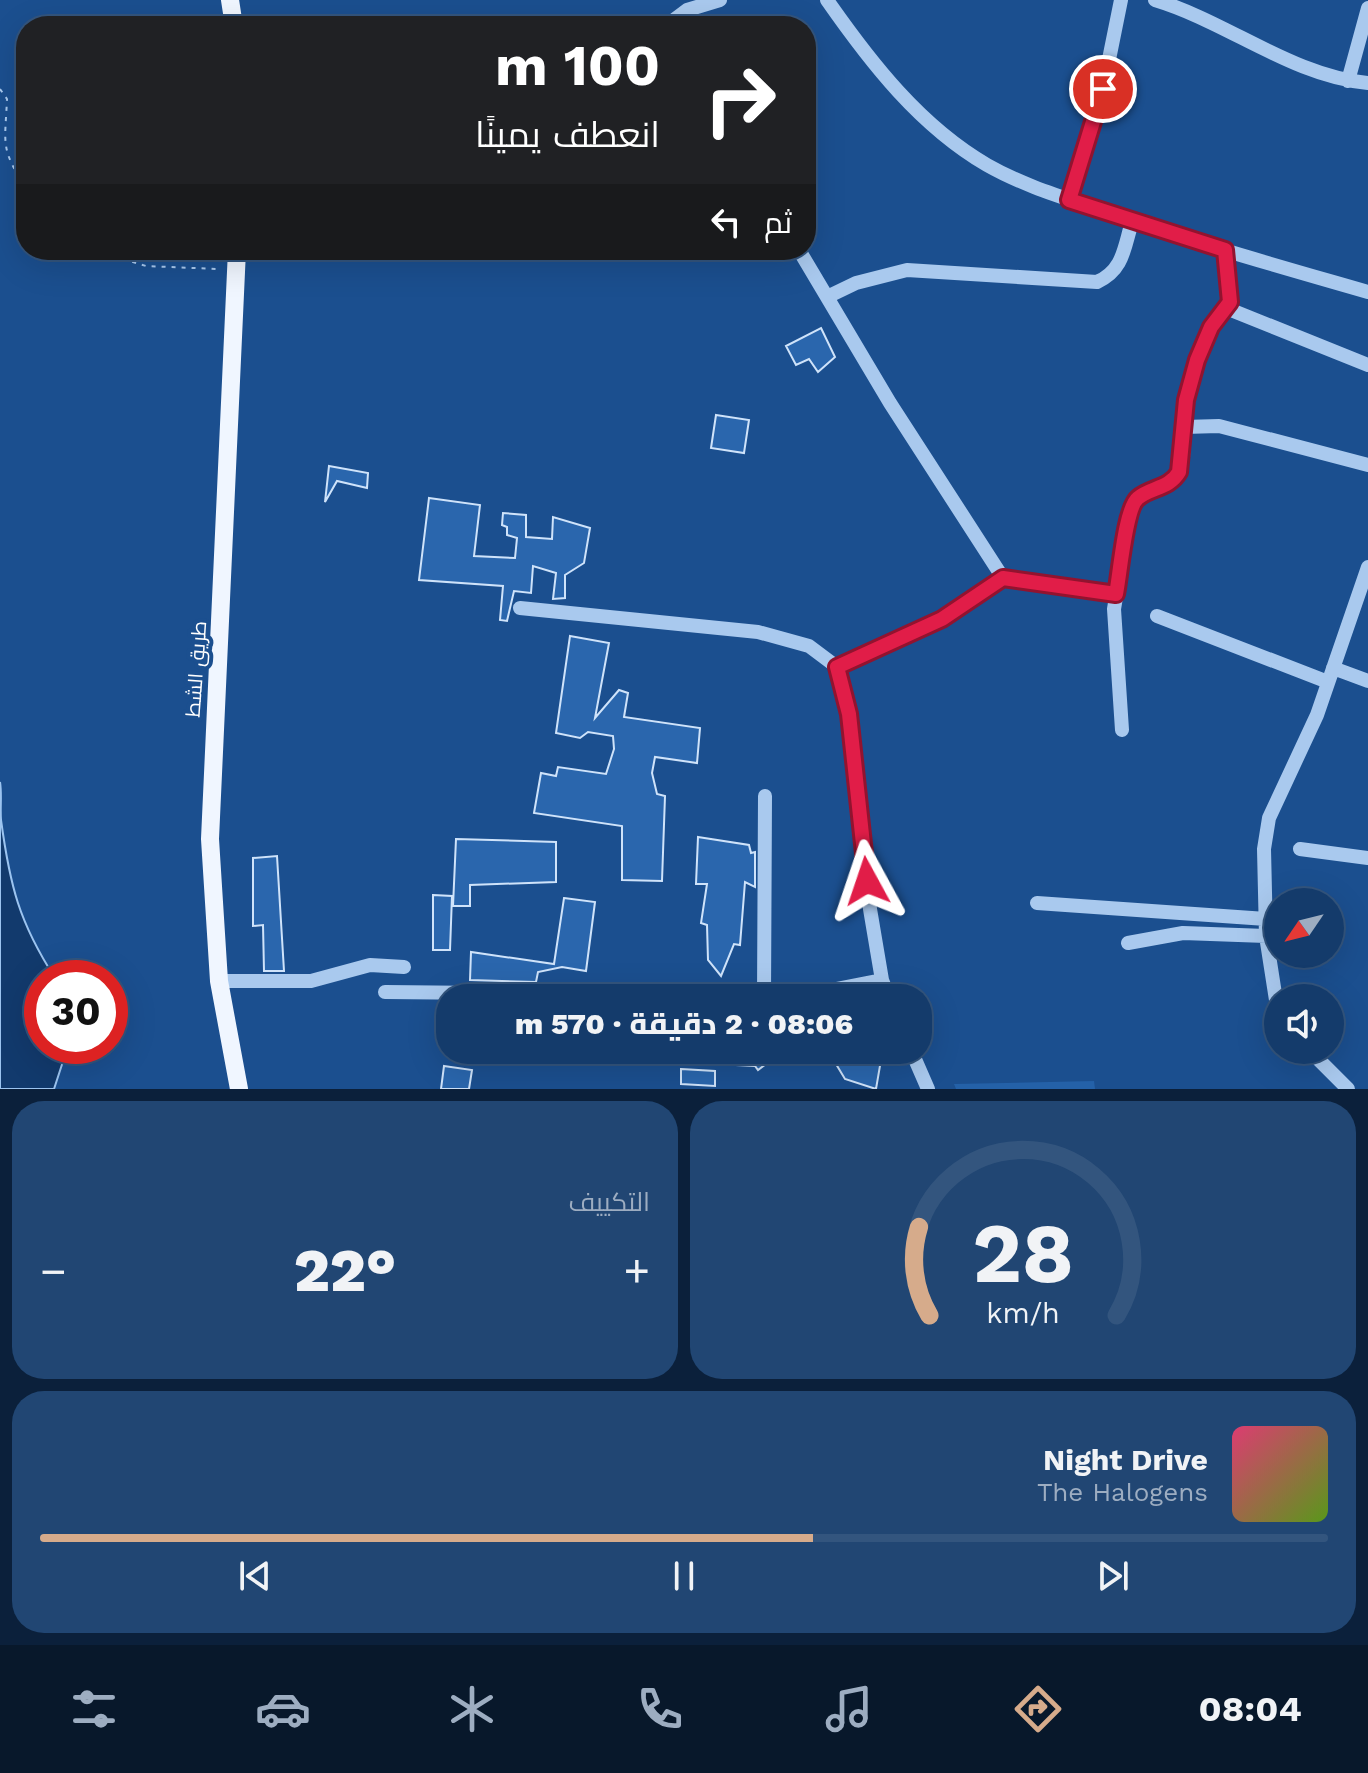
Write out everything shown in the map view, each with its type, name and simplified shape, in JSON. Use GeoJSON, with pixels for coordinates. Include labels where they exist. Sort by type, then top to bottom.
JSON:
{"type":"FeatureCollection","features":[{"type":"Feature","properties":{"kind":"main road","name":"طريق الشط"},"geometry":{"type":"LineString","coordinates":[[236,260],[210,839],[219,981],[239,1089]]}},
{"type":"Feature","properties":{"kind":"street"},"geometry":{"type":"LineString","coordinates":[[679,16],[687,10],[720,0]]}},
{"type":"Feature","properties":{"kind":"street"},"geometry":{"type":"LineString","coordinates":[[827,0],[875,68],[953,141],[987,165],[1069,200],[1132,222],[1368,292]]}},
{"type":"Feature","properties":{"kind":"street"},"geometry":{"type":"LineString","coordinates":[[1069,200],[1103,89],[1121,0]]}},
{"type":"Feature","properties":{"kind":"street"},"geometry":{"type":"LineString","coordinates":[[1155,0],[1185,9],[1300,65],[1348,81],[1368,83]]}},
{"type":"Feature","properties":{"kind":"street"},"geometry":{"type":"LineString","coordinates":[[1348,81],[1368,8]]}},
{"type":"Feature","properties":{"kind":"street"},"geometry":{"type":"LineString","coordinates":[[829,296],[870,278],[907,270],[1097,282],[1107,278],[1122,260],[1132,222]]}},
{"type":"Feature","properties":{"kind":"street"},"geometry":{"type":"LineString","coordinates":[[1122,730],[1116,594],[1131,507],[1141,495],[1175,480],[1183,458],[1186,400],[1197,360],[1211,327],[1226,308],[1231,292],[1225,250]]}},
{"type":"Feature","properties":{"kind":"street"},"geometry":{"type":"LineString","coordinates":[[806,260],[890,403],[1003,578]]}},
{"type":"Feature","properties":{"kind":"street"},"geometry":{"type":"LineString","coordinates":[[1226,308],[1368,365]]}},
{"type":"Feature","properties":{"kind":"street"},"geometry":{"type":"LineString","coordinates":[[1184,427],[1219,426],[1368,465]]}},
{"type":"Feature","properties":{"kind":"street"},"geometry":{"type":"LineString","coordinates":[[1265,888],[1264,849],[1269,818],[1299,756],[1368,567]]}},
{"type":"Feature","properties":{"kind":"street"},"geometry":{"type":"LineString","coordinates":[[837,667],[942,619],[1003,578],[1116,594]]}},
{"type":"Feature","properties":{"kind":"street"},"geometry":{"type":"LineString","coordinates":[[520,608],[758,632],[809,646],[837,667],[849,714],[870,909],[884,984]]}},
{"type":"Feature","properties":{"kind":"street"},"geometry":{"type":"LineString","coordinates":[[1157,616],[1330,675],[1368,681]]}},
{"type":"Feature","properties":{"kind":"street"},"geometry":{"type":"LineString","coordinates":[[764,984],[765,796]]}},
{"type":"Feature","properties":{"kind":"street"},"geometry":{"type":"LineString","coordinates":[[1300,849],[1368,858]]}},
{"type":"Feature","properties":{"kind":"street"},"geometry":{"type":"LineString","coordinates":[[1037,903],[1264,919]]}},
{"type":"Feature","properties":{"kind":"street"},"geometry":{"type":"LineString","coordinates":[[1128,943],[1183,933],[1264,936]]}},
{"type":"Feature","properties":{"kind":"street"},"geometry":{"type":"LineString","coordinates":[[219,981],[311,981],[370,965],[404,967]]}},
{"type":"Feature","properties":{"kind":"street"},"geometry":{"type":"LineString","coordinates":[[862,984],[882,980]]}},
{"type":"Feature","properties":{"kind":"street"},"geometry":{"type":"LineString","coordinates":[[385,992],[436,993]]}},
{"type":"Feature","properties":{"kind":"street"},"geometry":{"type":"LineString","coordinates":[[917,1064],[928,1089]]}},
{"type":"Feature","properties":{"kind":"street"},"geometry":{"type":"LineString","coordinates":[[1323,1064],[1348,1089]]}},
{"type":"Feature","properties":{"kind":"path"},"geometry":{"type":"LineString","coordinates":[[0,89],[7,99],[1,145],[16,176]]}},
{"type":"Feature","properties":{"kind":"path"},"geometry":{"type":"LineString","coordinates":[[126,260],[146,266],[236,270]]}},
{"type":"Feature","properties":{"kind":"shaded area"},"geometry":{"type":"Polygon","coordinates":[[[0,782],[1,820],[8,865],[24,921],[44,960],[24,960],[24,1064],[62,1064],[54,1089],[0,1089],[0,782]]]}},
{"type":"Feature","properties":{"kind":"shaded area"},"geometry":{"type":"Polygon","coordinates":[[[1094,1081],[1095,1089],[956,1089],[954,1084],[1094,1081]]]}},
{"type":"Feature","properties":{"kind":"building"},"geometry":{"type":"Polygon","coordinates":[[[821,328],[835,357],[818,372],[809,359],[796,365],[786,346],[821,328]]]}},
{"type":"Feature","properties":{"kind":"building"},"geometry":{"type":"Polygon","coordinates":[[[716,415],[749,420],[744,453],[711,448],[716,415]]]}},
{"type":"Feature","properties":{"kind":"building"},"geometry":{"type":"Polygon","coordinates":[[[329,466],[368,473],[367,488],[337,481],[325,502],[329,466]]]}},
{"type":"Feature","properties":{"kind":"building"},"geometry":{"type":"Polygon","coordinates":[[[429,498],[480,505],[474,556],[515,558],[517,538],[507,535],[507,527],[502,525],[503,513],[526,515],[526,537],[552,539],[553,517],[590,528],[584,563],[565,575],[565,598],[553,599],[556,573],[533,566],[531,593],[514,591],[507,621],[500,620],[503,586],[419,580],[429,498]]]}},
{"type":"Feature","properties":{"kind":"building"},"geometry":{"type":"Polygon","coordinates":[[[570,636],[609,643],[595,718],[619,690],[628,693],[624,717],[700,728],[697,763],[655,757],[652,773],[657,794],[665,796],[662,881],[622,880],[622,826],[534,813],[541,773],[556,776],[558,767],[606,774],[614,749],[613,736],[588,732],[580,738],[556,733],[570,636]]]}},
{"type":"Feature","properties":{"kind":"building"},"geometry":{"type":"Polygon","coordinates":[[[698,837],[749,845],[751,853],[755,852],[755,887],[745,882],[740,945],[734,944],[721,976],[708,960],[707,925],[701,923],[707,884],[696,884],[698,837]]]}},
{"type":"Feature","properties":{"kind":"building"},"geometry":{"type":"Polygon","coordinates":[[[456,839],[556,842],[556,882],[470,885],[470,906],[453,906],[456,839]]]}},
{"type":"Feature","properties":{"kind":"building"},"geometry":{"type":"Polygon","coordinates":[[[277,856],[284,971],[264,971],[263,925],[253,926],[253,858],[277,856]]]}},
{"type":"Feature","properties":{"kind":"building"},"geometry":{"type":"Polygon","coordinates":[[[433,895],[452,896],[450,950],[433,950],[433,895]]]}},
{"type":"Feature","properties":{"kind":"building"},"geometry":{"type":"Polygon","coordinates":[[[564,898],[595,902],[586,971],[562,967],[538,972],[536,982],[470,980],[471,952],[554,964],[564,898]]]}},
{"type":"Feature","properties":{"kind":"building"},"geometry":{"type":"Polygon","coordinates":[[[717,1064],[766,1064],[758,1070],[755,1066],[717,1064]]]}},
{"type":"Feature","properties":{"kind":"building"},"geometry":{"type":"Polygon","coordinates":[[[836,1064],[880,1064],[876,1089],[845,1079],[836,1064]]]}},
{"type":"Feature","properties":{"kind":"building"},"geometry":{"type":"Polygon","coordinates":[[[444,1066],[472,1070],[469,1089],[441,1089],[444,1066]]]}},
{"type":"Feature","properties":{"kind":"building"},"geometry":{"type":"Polygon","coordinates":[[[681,1069],[715,1071],[715,1086],[681,1084],[681,1069]]]}},
{"type":"Feature","properties":{"kind":"route"},"geometry":{"type":"LineString","coordinates":[[867,881],[846,691],[837,667],[942,619],[1003,578],[1116,594],[1131,507],[1141,495],[1175,480],[1179,472],[1183,458],[1186,400],[1197,360],[1211,327],[1230,302],[1225,250],[1069,200],[1103,89]]}}]}
